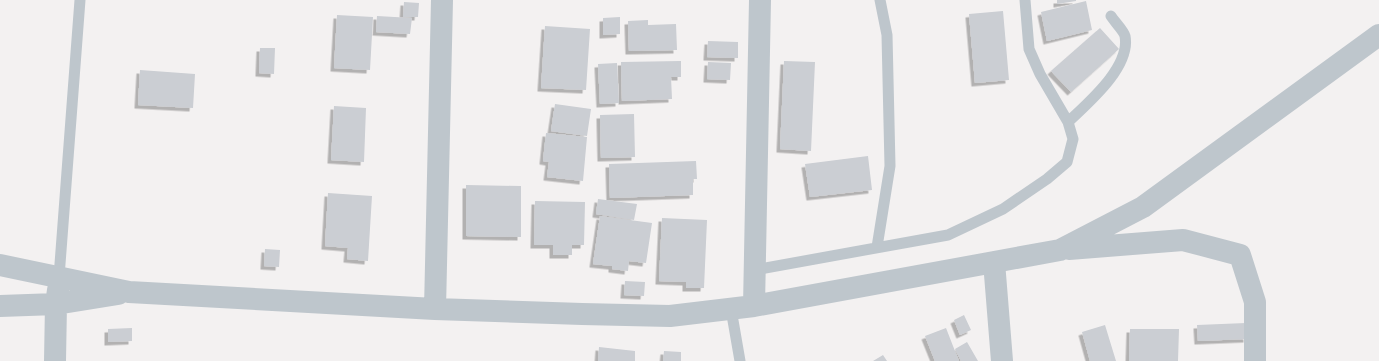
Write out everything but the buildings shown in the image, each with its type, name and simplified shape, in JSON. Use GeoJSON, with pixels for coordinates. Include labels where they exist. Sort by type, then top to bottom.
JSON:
{"type":"FeatureCollection","features":[{"type":"Feature","properties":{"kind":"street"},"geometry":{"type":"LineString","coordinates":[[436,309],[442,0]]}},
{"type":"Feature","properties":{"kind":"street"},"geometry":{"type":"LineString","coordinates":[[754,306],[760,0]]}},
{"type":"Feature","properties":{"kind":"street"},"geometry":{"type":"LineString","coordinates":[[1060,250],[1143,207],[1379,36]]}},
{"type":"Feature","properties":{"kind":"street"},"geometry":{"type":"LineString","coordinates":[[0,266],[129,292],[436,309],[670,316],[754,306],[1060,250],[1183,240],[1240,255],[1255,302],[1255,361]]}},
{"type":"Feature","properties":{"kind":"street"},"geometry":{"type":"LineString","coordinates":[[994,262],[1002,361]]}},
{"type":"Feature","properties":{"kind":"street"},"geometry":{"type":"LineString","coordinates":[[55,361],[56,304],[59,277]]}},
{"type":"Feature","properties":{"kind":"street"},"geometry":{"type":"LineString","coordinates":[[0,306],[56,304],[129,292]]}},
{"type":"Feature","properties":{"kind":"lane"},"geometry":{"type":"LineString","coordinates":[[59,277],[80,0]]}},
{"type":"Feature","properties":{"kind":"lane"},"geometry":{"type":"LineString","coordinates":[[877,247],[890,166],[888,34],[880,0]]}},
{"type":"Feature","properties":{"kind":"lane"},"geometry":{"type":"LineString","coordinates":[[754,270],[948,235],[1003,210],[1047,179],[1067,162],[1073,138],[1068,122],[1040,74],[1030,49],[1025,0]]}},
{"type":"Feature","properties":{"kind":"lane"},"geometry":{"type":"LineString","coordinates":[[1068,122],[1105,86],[1124,54],[1125,35],[1111,16]]}},
{"type":"Feature","properties":{"kind":"lane"},"geometry":{"type":"LineString","coordinates":[[731,309],[740,361]]}}]}
